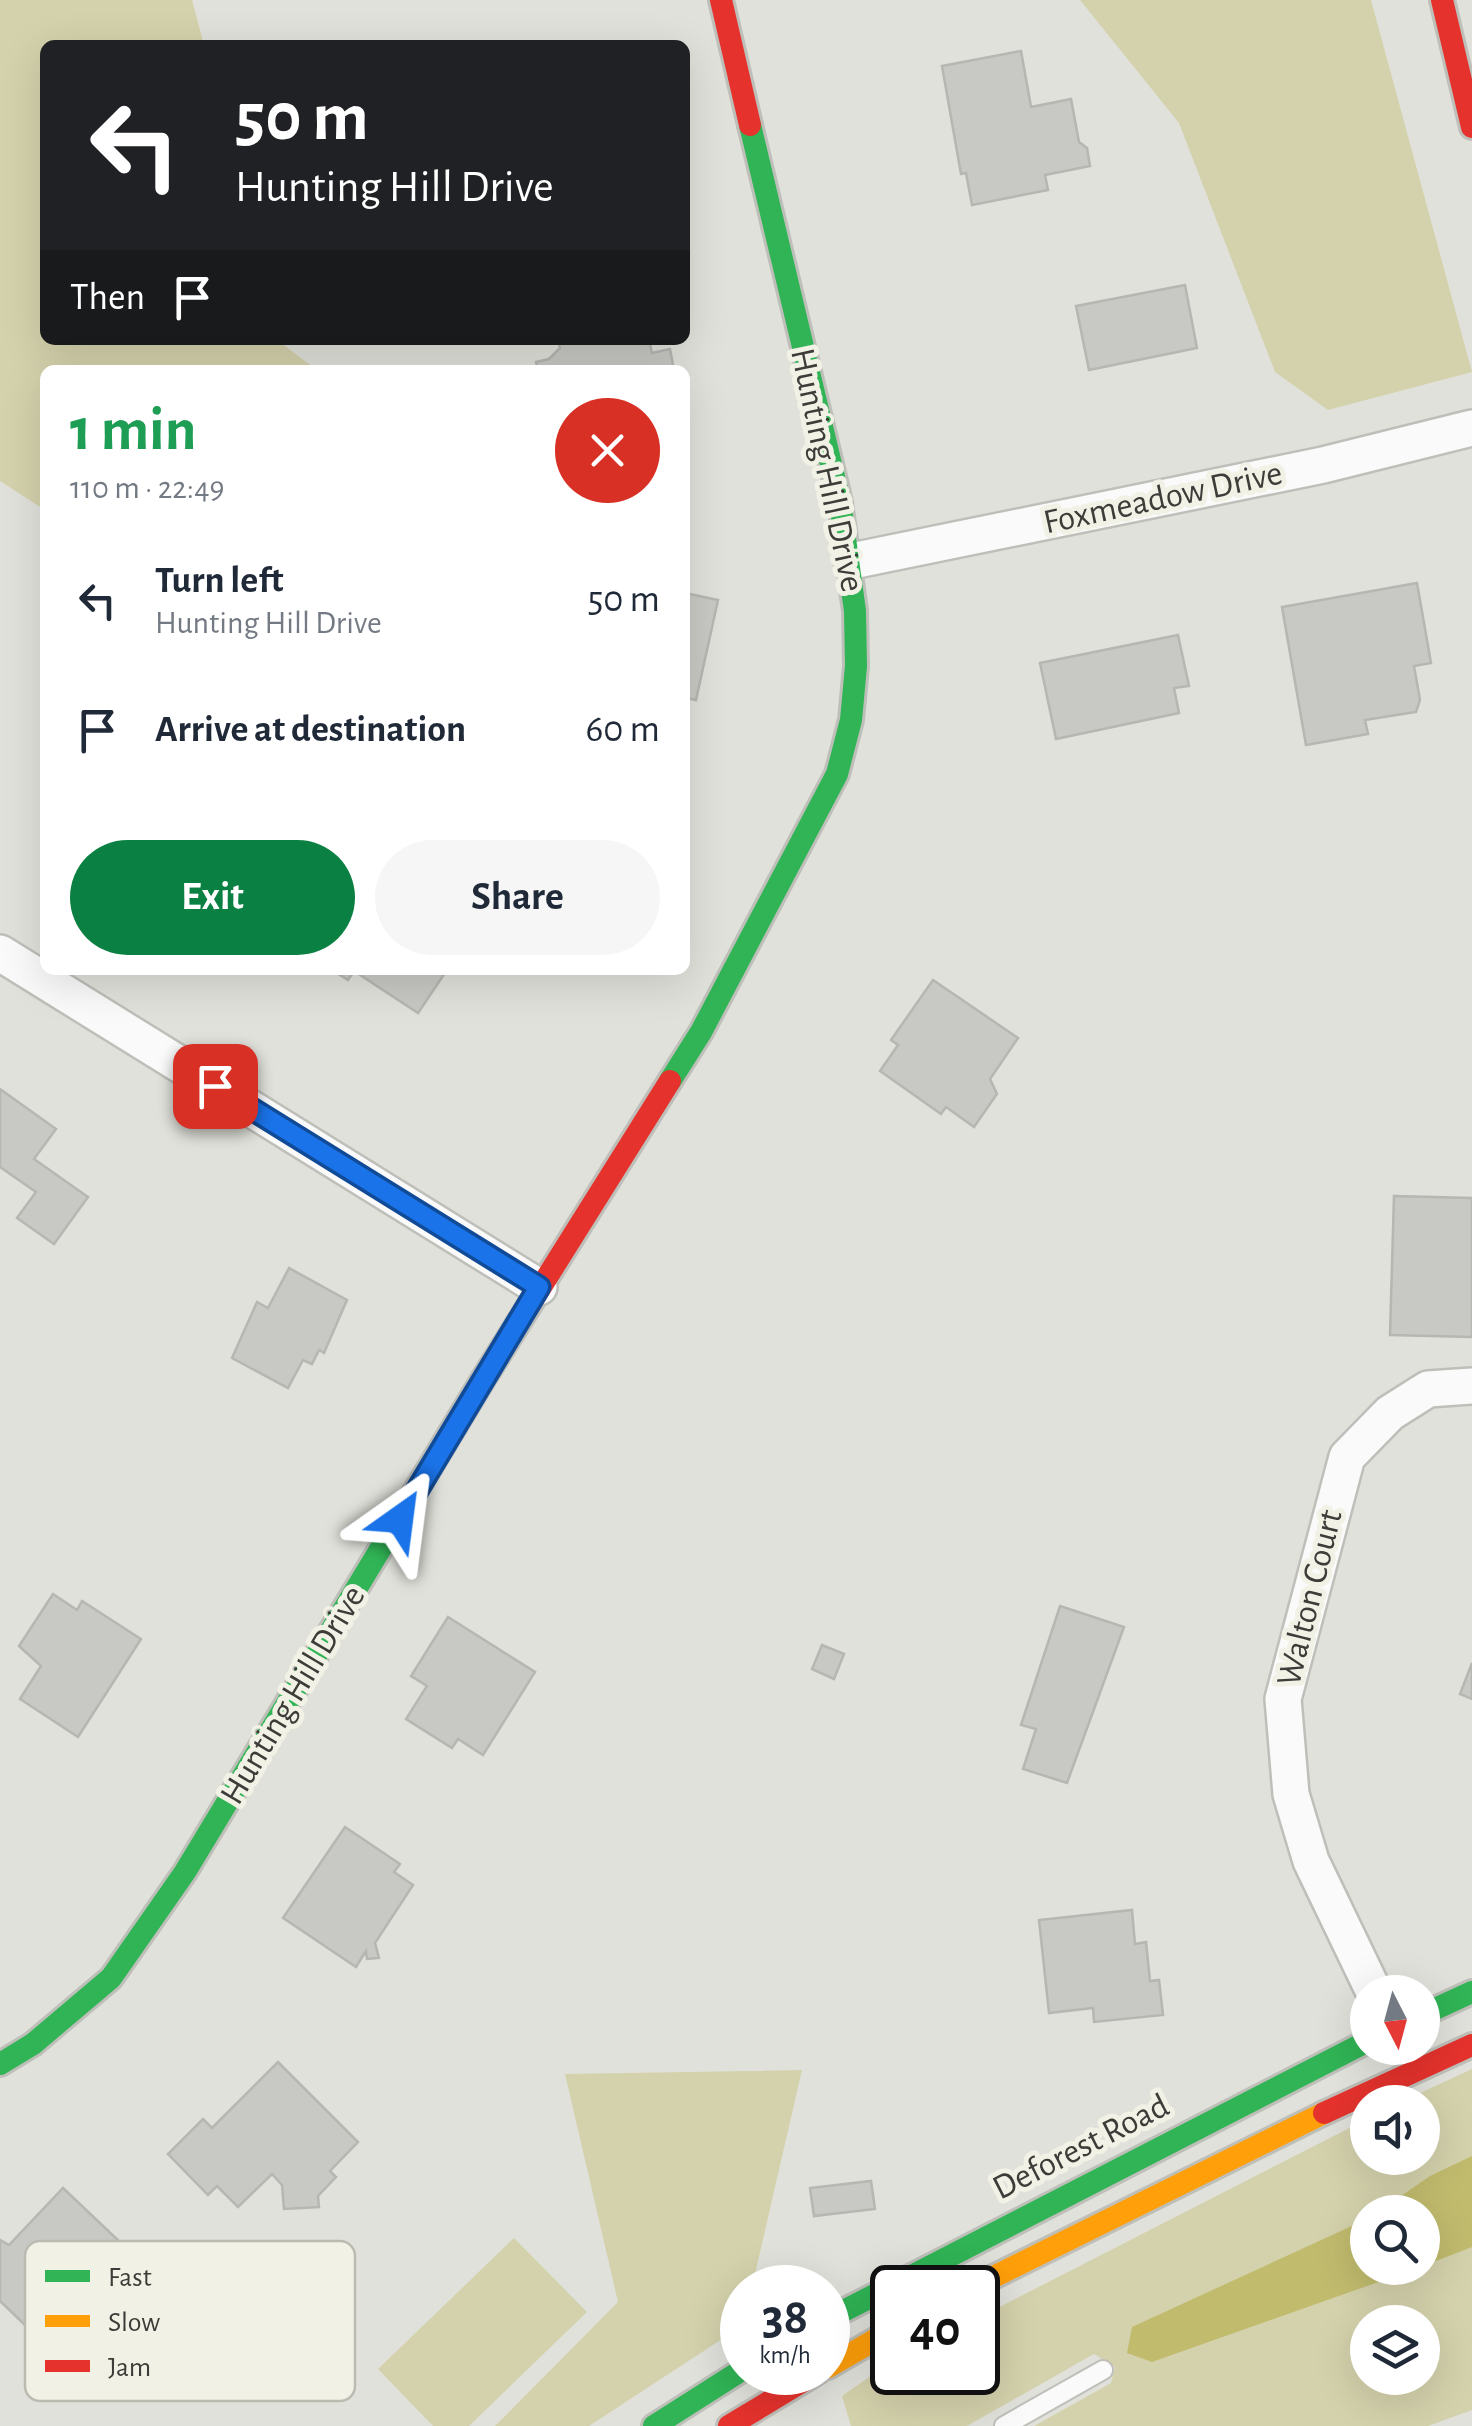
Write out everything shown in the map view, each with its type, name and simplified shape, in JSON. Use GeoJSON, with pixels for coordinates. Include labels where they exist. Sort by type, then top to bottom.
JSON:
{"type":"FeatureCollection","features":[{"type":"Feature","properties":{"kind":"street","name":"Hunting Hill Drive"},"geometry":{"type":"LineString","coordinates":[[0,2064],[33,2044],[111,1978],[185,1872],[539,1287],[701,1032],[837,774],[848,740],[858,664],[852,562],[721,0]]}},
{"type":"Feature","properties":{"kind":"street"},"geometry":{"type":"LineString","coordinates":[[1442,0],[1472,126]]}},
{"type":"Feature","properties":{"kind":"street","name":"Foxmeadow Drive"},"geometry":{"type":"LineString","coordinates":[[852,562],[1323,465],[1472,428]]}},
{"type":"Feature","properties":{"kind":"street"},"geometry":{"type":"LineString","coordinates":[[0,953],[539,1287]]}},
{"type":"Feature","properties":{"kind":"street","name":"Walton Court"},"geometry":{"type":"LineString","coordinates":[[1366,1975],[1312,1861],[1291,1794],[1283,1699],[1347,1457],[1390,1412],[1428,1389],[1472,1386]]}},
{"type":"Feature","properties":{"kind":"street"},"geometry":{"type":"LineString","coordinates":[[1440,2007],[1472,1992]]}},
{"type":"Feature","properties":{"kind":"street"},"geometry":{"type":"LineString","coordinates":[[1000,2274],[1411,2070],[1472,2045]]}},
{"type":"Feature","properties":{"kind":"street","name":"Deforest Road"},"geometry":{"type":"LineString","coordinates":[[850,2308],[1350,2050]]}},
{"type":"Feature","properties":{"kind":"street"},"geometry":{"type":"LineString","coordinates":[[654,2426],[720,2384]]}},
{"type":"Feature","properties":{"kind":"street"},"geometry":{"type":"LineString","coordinates":[[729,2426],[780,2395]]}},
{"type":"Feature","properties":{"kind":"lane"},"geometry":{"type":"LineString","coordinates":[[1004,2426],[1103,2370]]}},
{"type":"Feature","properties":{"kind":"shaded area"},"geometry":{"type":"Polygon","coordinates":[[[0,0],[192,0],[203,40],[40,40],[40,345],[284,345],[310,365],[40,365],[40,507],[0,481],[0,0]]]}},
{"type":"Feature","properties":{"kind":"shaded area"},"geometry":{"type":"Polygon","coordinates":[[[1080,0],[1371,0],[1472,372],[1328,410],[1275,372],[1179,123],[1080,0]]]}},
{"type":"Feature","properties":{"kind":"shaded area"},"geometry":{"type":"Polygon","coordinates":[[[1472,2069],[1472,2410],[1428,2426],[1034,2426],[1111,2383],[1115,2367],[1094,2354],[967,2426],[851,2426],[842,2396],[850,2395],[850,2390],[870,2376],[870,2395],[1000,2395],[1000,2307],[1350,2128],[1350,2175],[1440,2175],[1438,2085],[1472,2069]]]}},
{"type":"Feature","properties":{"kind":"shaded area"},"geometry":{"type":"Polygon","coordinates":[[[802,2070],[757,2265],[720,2265],[720,2340],[589,2426],[495,2426],[618,2302],[565,2074],[802,2070]]]}},
{"type":"Feature","properties":{"kind":"shaded area"},"geometry":{"type":"Polygon","coordinates":[[[1472,2156],[1472,2247],[1440,2259],[1440,2195],[1403,2195],[1430,2176],[1440,2175],[1440,2171],[1472,2156]]]}},
{"type":"Feature","properties":{"kind":"shaded area"},"geometry":{"type":"Polygon","coordinates":[[[1350,2227],[1350,2285],[1370,2285],[1152,2362],[1127,2353],[1132,2327],[1350,2227]]]}},
{"type":"Feature","properties":{"kind":"shaded area"},"geometry":{"type":"Polygon","coordinates":[[[514,2238],[587,2312],[469,2426],[433,2426],[378,2369],[514,2238]]]}},
{"type":"Feature","properties":{"kind":"building"},"geometry":{"type":"Polygon","coordinates":[[[1021,51],[1031,107],[1071,99],[1079,142],[1087,148],[1090,166],[1045,175],[1048,190],[972,205],[966,173],[961,174],[942,66],[1021,51]]]}},
{"type":"Feature","properties":{"kind":"building"},"geometry":{"type":"Polygon","coordinates":[[[1185,285],[1197,348],[1089,370],[1076,306],[1185,285]]]}},
{"type":"Feature","properties":{"kind":"building"},"geometry":{"type":"Polygon","coordinates":[[[559,345],[650,345],[652,353],[670,349],[673,365],[537,365],[559,345]]]}},
{"type":"Feature","properties":{"kind":"building"},"geometry":{"type":"Polygon","coordinates":[[[1417,583],[1431,663],[1414,666],[1420,700],[1416,712],[1365,720],[1368,734],[1306,745],[1282,607],[1417,583]]]}},
{"type":"Feature","properties":{"kind":"building"},"geometry":{"type":"Polygon","coordinates":[[[690,594],[718,600],[696,700],[690,699],[690,594]]]}},
{"type":"Feature","properties":{"kind":"building"},"geometry":{"type":"Polygon","coordinates":[[[1178,635],[1189,686],[1174,688],[1179,713],[1056,739],[1040,663],[1178,635]]]}},
{"type":"Feature","properties":{"kind":"building"},"geometry":{"type":"Polygon","coordinates":[[[360,975],[444,975],[418,1013],[360,975]]]}},
{"type":"Feature","properties":{"kind":"building"},"geometry":{"type":"Polygon","coordinates":[[[933,980],[1018,1038],[990,1079],[997,1094],[974,1127],[946,1107],[941,1114],[880,1071],[898,1045],[891,1040],[933,980]]]}},
{"type":"Feature","properties":{"kind":"building"},"geometry":{"type":"Polygon","coordinates":[[[0,1089],[56,1129],[34,1159],[88,1197],[54,1244],[17,1218],[36,1192],[0,1167],[0,1089]]]}},
{"type":"Feature","properties":{"kind":"building"},"geometry":{"type":"Polygon","coordinates":[[[1394,1196],[1472,1198],[1472,1337],[1390,1335],[1394,1196]]]}},
{"type":"Feature","properties":{"kind":"building"},"geometry":{"type":"Polygon","coordinates":[[[289,1268],[347,1300],[324,1353],[319,1350],[312,1364],[303,1360],[288,1388],[232,1358],[257,1302],[268,1308],[289,1268]]]}},
{"type":"Feature","properties":{"kind":"building"},"geometry":{"type":"Polygon","coordinates":[[[53,1594],[77,1610],[82,1601],[141,1639],[78,1737],[20,1699],[41,1666],[19,1646],[53,1594]]]}},
{"type":"Feature","properties":{"kind":"building"},"geometry":{"type":"Polygon","coordinates":[[[1060,1606],[1124,1627],[1067,1783],[1023,1769],[1036,1729],[1021,1725],[1060,1606]]]}},
{"type":"Feature","properties":{"kind":"building"},"geometry":{"type":"Polygon","coordinates":[[[448,1617],[535,1672],[483,1755],[458,1739],[452,1748],[406,1719],[427,1686],[411,1676],[448,1617]]]}},
{"type":"Feature","properties":{"kind":"building"},"geometry":{"type":"Polygon","coordinates":[[[822,1645],[844,1654],[834,1679],[812,1669],[822,1645]]]}},
{"type":"Feature","properties":{"kind":"building"},"geometry":{"type":"Polygon","coordinates":[[[1472,1663],[1472,1699],[1460,1694],[1472,1663]]]}},
{"type":"Feature","properties":{"kind":"building"},"geometry":{"type":"Polygon","coordinates":[[[345,1827],[400,1864],[394,1872],[413,1885],[375,1943],[379,1958],[367,1959],[366,1951],[356,1967],[283,1918],[345,1827]]]}},
{"type":"Feature","properties":{"kind":"building"},"geometry":{"type":"Polygon","coordinates":[[[1132,1910],[1135,1944],[1146,1942],[1150,1981],[1159,1980],[1163,2015],[1094,2022],[1093,2008],[1049,2013],[1039,1920],[1132,1910]]]}},
{"type":"Feature","properties":{"kind":"building"},"geometry":{"type":"Polygon","coordinates":[[[278,2062],[358,2142],[330,2171],[336,2177],[318,2196],[319,2207],[284,2209],[282,2185],[272,2174],[238,2207],[217,2186],[208,2195],[168,2154],[203,2119],[212,2128],[278,2062]]]}},
{"type":"Feature","properties":{"kind":"building"},"geometry":{"type":"Polygon","coordinates":[[[871,2181],[875,2209],[814,2216],[810,2188],[871,2181]]]}},
{"type":"Feature","properties":{"kind":"building"},"geometry":{"type":"Polygon","coordinates":[[[63,2188],[119,2241],[25,2241],[25,2325],[0,2301],[0,2240],[9,2245],[63,2188]]]}},
{"type":"Feature","properties":{"kind":"traffic: fast"},"geometry":{"type":"LineString","coordinates":[[670,1081],[701,1032],[837,774],[851,720],[856,666],[855,611],[840,502],[750,125]]}},
{"type":"Feature","properties":{"kind":"traffic: fast"},"geometry":{"type":"LineString","coordinates":[[0,2064],[33,2044],[111,1978],[185,1872],[482,1381]]}},
{"type":"Feature","properties":{"kind":"traffic: fast"},"geometry":{"type":"LineString","coordinates":[[1440,2007],[1472,1992]]}},
{"type":"Feature","properties":{"kind":"traffic: fast"},"geometry":{"type":"LineString","coordinates":[[850,2308],[1350,2050]]}},
{"type":"Feature","properties":{"kind":"traffic: fast"},"geometry":{"type":"LineString","coordinates":[[654,2426],[720,2384]]}},
{"type":"Feature","properties":{"kind":"traffic: slow"},"geometry":{"type":"LineString","coordinates":[[1000,2274],[1324,2113]]}},
{"type":"Feature","properties":{"kind":"traffic: slow"},"geometry":{"type":"LineString","coordinates":[[850,2354],[870,2343]]}},
{"type":"Feature","properties":{"kind":"traffic: jam"},"geometry":{"type":"LineString","coordinates":[[721,0],[750,125]]}},
{"type":"Feature","properties":{"kind":"traffic: jam"},"geometry":{"type":"LineString","coordinates":[[1442,0],[1472,127]]}},
{"type":"Feature","properties":{"kind":"traffic: jam"},"geometry":{"type":"LineString","coordinates":[[482,1381],[670,1081]]}},
{"type":"Feature","properties":{"kind":"traffic: jam"},"geometry":{"type":"LineString","coordinates":[[1324,2113],[1472,2045]]}},
{"type":"Feature","properties":{"kind":"traffic: jam"},"geometry":{"type":"LineString","coordinates":[[729,2426],[780,2395]]}},
{"type":"Feature","properties":{"kind":"route"},"geometry":{"type":"LineString","coordinates":[[215,1086],[539,1287],[400,1519]]}}]}
